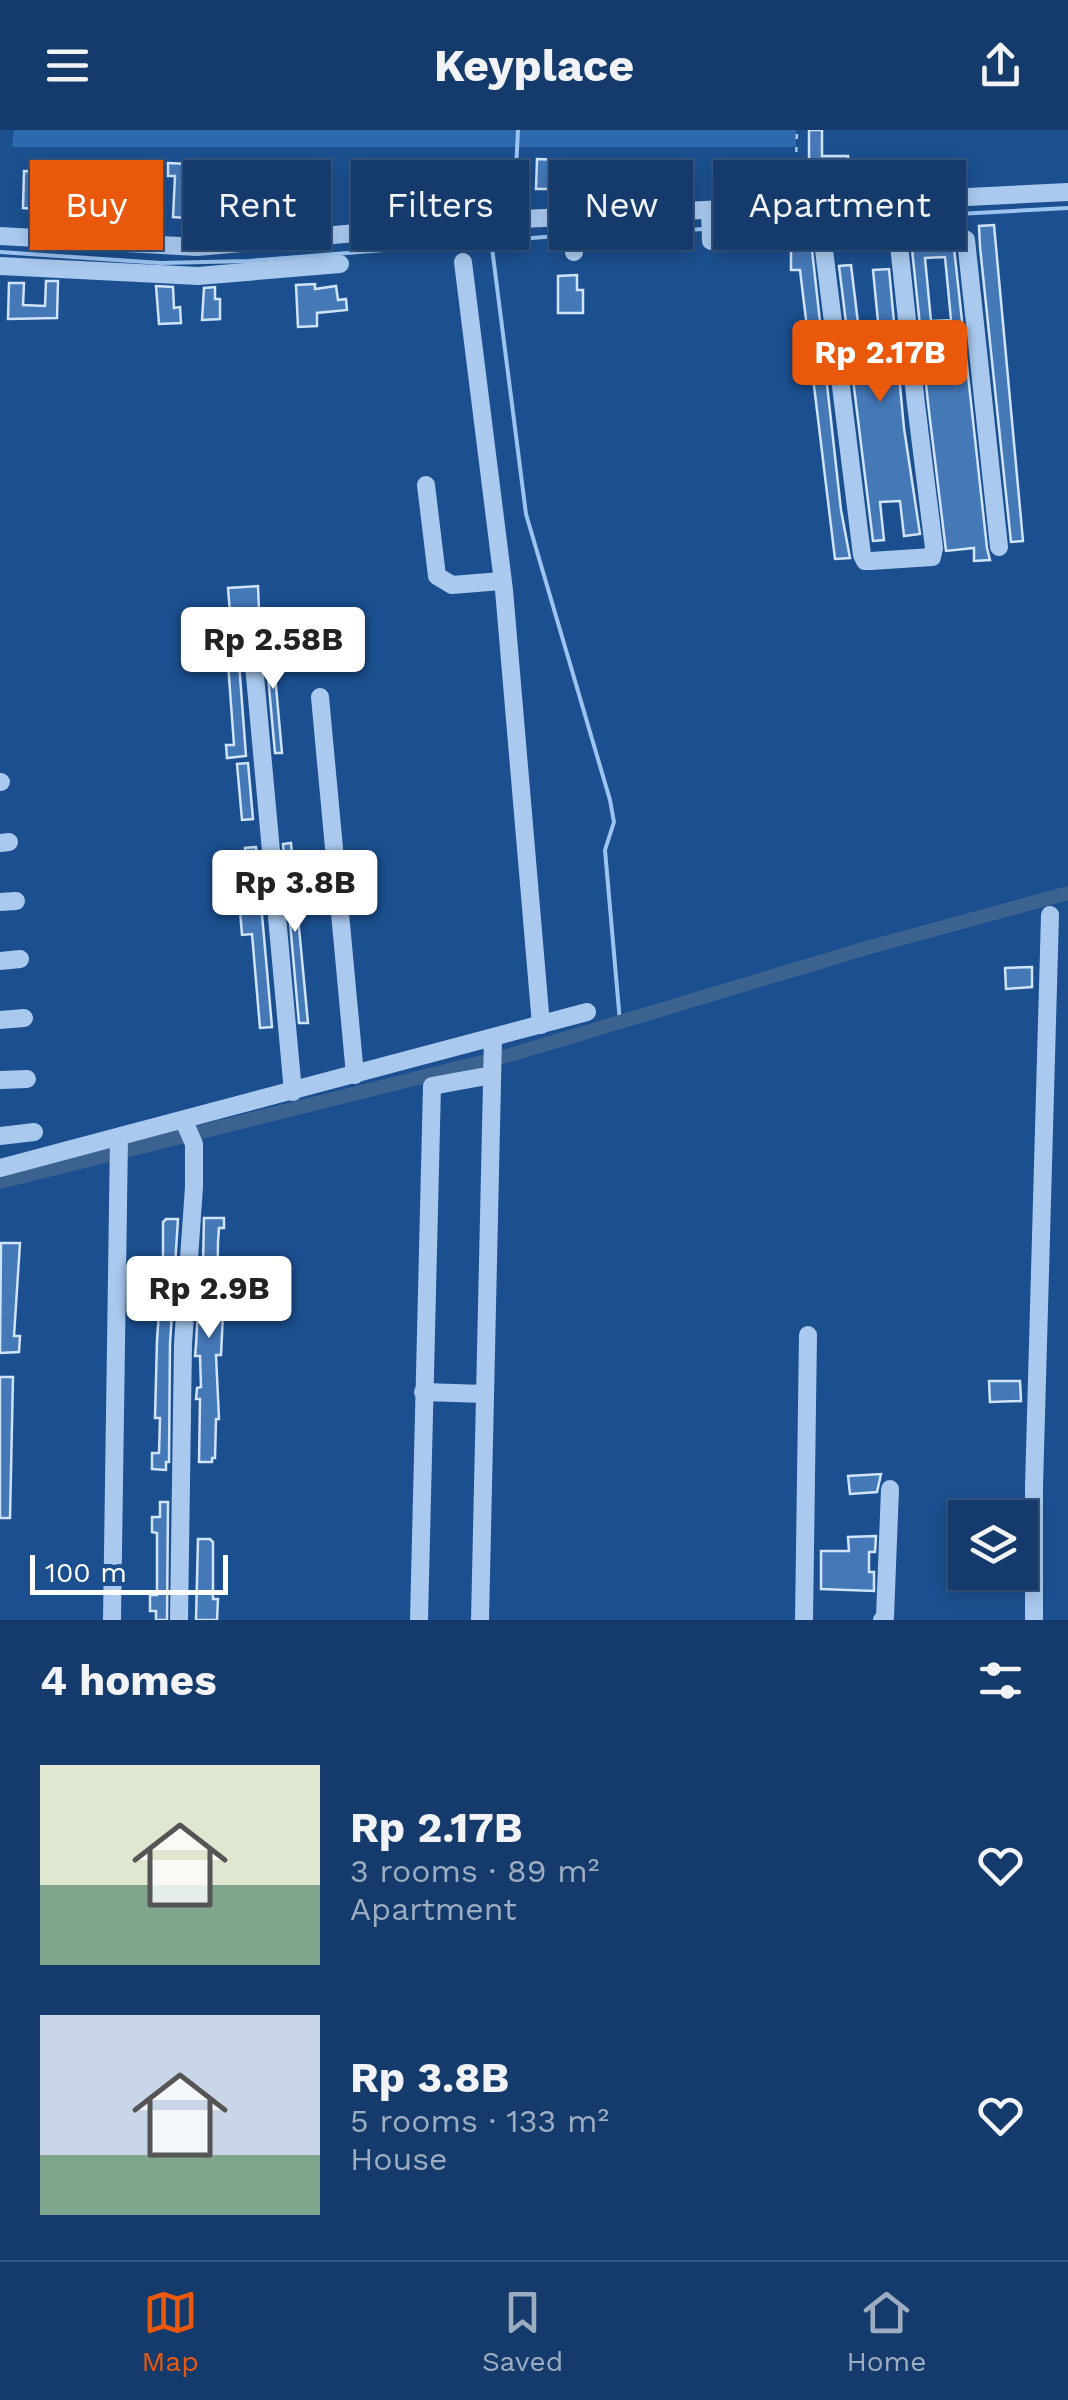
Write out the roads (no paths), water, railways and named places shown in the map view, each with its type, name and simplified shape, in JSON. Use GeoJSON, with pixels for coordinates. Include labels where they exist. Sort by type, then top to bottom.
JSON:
{"type":"FeatureCollection","features":[{"type":"Feature","properties":{"kind":"street"},"geometry":{"type":"LineString","coordinates":[[966,208],[1068,192]]}},
{"type":"Feature","properties":{"kind":"street"},"geometry":{"type":"LineString","coordinates":[[897,218],[934,548],[932,556],[865,561],[824,250],[828,240],[897,218]]}},
{"type":"Feature","properties":{"kind":"street"},"geometry":{"type":"LineString","coordinates":[[0,236],[197,246],[549,221]]}},
{"type":"Feature","properties":{"kind":"street"},"geometry":{"type":"LineString","coordinates":[[966,240],[999,547]]}},
{"type":"Feature","properties":{"kind":"street"},"geometry":{"type":"LineString","coordinates":[[463,262],[501,581],[540,1025]]}},
{"type":"Feature","properties":{"kind":"street"},"geometry":{"type":"LineString","coordinates":[[0,266],[198,276],[340,264]]}},
{"type":"Feature","properties":{"kind":"street"},"geometry":{"type":"LineString","coordinates":[[426,485],[437,576],[452,585],[501,581]]}},
{"type":"Feature","properties":{"kind":"street"},"geometry":{"type":"LineString","coordinates":[[250,621],[293,1092]]}},
{"type":"Feature","properties":{"kind":"street"},"geometry":{"type":"LineString","coordinates":[[320,697],[355,1075]]}},
{"type":"Feature","properties":{"kind":"street"},"geometry":{"type":"LineString","coordinates":[[1034,1620],[1034,1486],[1050,915]]}},
{"type":"Feature","properties":{"kind":"street"},"geometry":{"type":"LineString","coordinates":[[0,961],[20,958]]}},
{"type":"Feature","properties":{"kind":"street"},"geometry":{"type":"LineString","coordinates":[[0,1168],[493,1042],[587,1012]]}},
{"type":"Feature","properties":{"kind":"street"},"geometry":{"type":"LineString","coordinates":[[0,1020],[24,1018]]}},
{"type":"Feature","properties":{"kind":"street"},"geometry":{"type":"LineString","coordinates":[[480,1620],[493,1042]]}},
{"type":"Feature","properties":{"kind":"street"},"geometry":{"type":"LineString","coordinates":[[419,1620],[432,1086],[493,1072]]}},
{"type":"Feature","properties":{"kind":"street"},"geometry":{"type":"LineString","coordinates":[[0,1080],[27,1079]]}},
{"type":"Feature","properties":{"kind":"street"},"geometry":{"type":"LineString","coordinates":[[179,1620],[183,1344],[194,1144],[184,1122]]}},
{"type":"Feature","properties":{"kind":"street"},"geometry":{"type":"LineString","coordinates":[[0,1136],[34,1132]]}},
{"type":"Feature","properties":{"kind":"street"},"geometry":{"type":"LineString","coordinates":[[112,1620],[119,1138]]}},
{"type":"Feature","properties":{"kind":"street"},"geometry":{"type":"LineString","coordinates":[[804,1620],[808,1334]]}},
{"type":"Feature","properties":{"kind":"street"},"geometry":{"type":"LineString","coordinates":[[423,1392],[484,1394]]}},
{"type":"Feature","properties":{"kind":"street"},"geometry":{"type":"LineString","coordinates":[[882,1620],[888,1591],[890,1489]]}},
{"type":"Feature","properties":{"kind":"waterway"},"geometry":{"type":"LineString","coordinates":[[516,160],[518,130]]}},
{"type":"Feature","properties":{"kind":"waterway"},"geometry":{"type":"LineString","coordinates":[[966,214],[1068,208]]}},
{"type":"Feature","properties":{"kind":"waterway"},"geometry":{"type":"LineString","coordinates":[[693,230],[704,229]]}},
{"type":"Feature","properties":{"kind":"waterway"},"geometry":{"type":"LineString","coordinates":[[0,252],[161,263],[249,261],[549,237]]}},
{"type":"Feature","properties":{"kind":"waterway"},"geometry":{"type":"LineString","coordinates":[[492,250],[526,514],[614,822],[605,850],[620,1022]]}},
{"type":"Feature","properties":{"kind":"waterway"},"geometry":{"type":"LineString","coordinates":[[0,1182],[510,1055],[870,947],[1068,893]]}}]}
